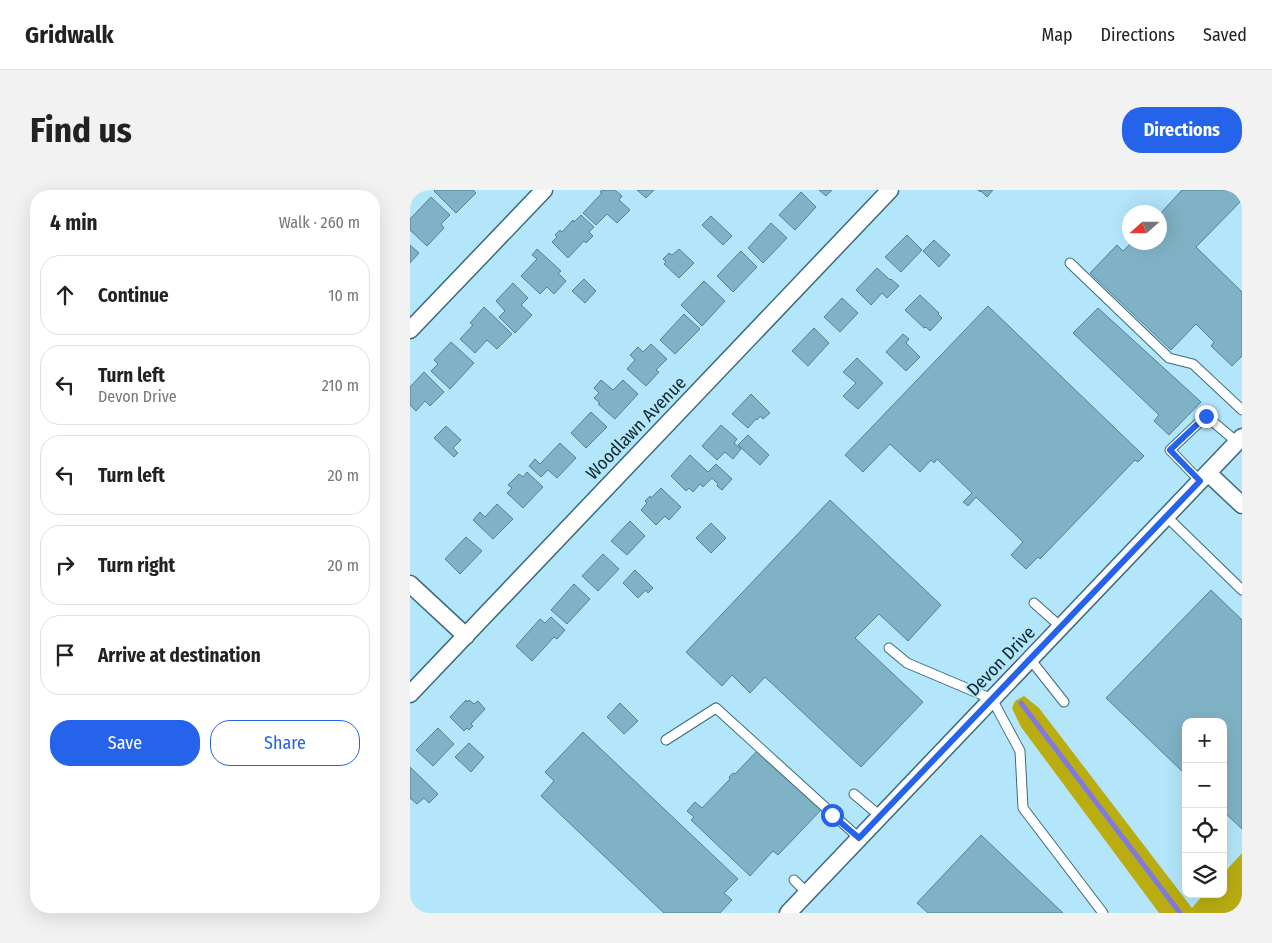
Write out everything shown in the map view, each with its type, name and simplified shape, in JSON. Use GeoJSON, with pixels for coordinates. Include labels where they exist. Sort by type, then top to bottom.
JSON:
{"type":"FeatureCollection","features":[{"type":"Feature","properties":{"kind":"street"},"geometry":{"type":"LineString","coordinates":[[410,330],[544,190]]}},
{"type":"Feature","properties":{"kind":"street","name":"Woodlawn Avenue"},"geometry":{"type":"LineString","coordinates":[[410,694],[890,190]]}},
{"type":"Feature","properties":{"kind":"street","name":"Devon Drive"},"geometry":{"type":"LineString","coordinates":[[788,913],[1240,439]]}},
{"type":"Feature","properties":{"kind":"street"},"geometry":{"type":"LineString","coordinates":[[1204,477],[1242,505]]}},
{"type":"Feature","properties":{"kind":"street"},"geometry":{"type":"LineString","coordinates":[[410,584],[466,636]]}},
{"type":"Feature","properties":{"kind":"lane"},"geometry":{"type":"LineString","coordinates":[[1070,264],[1169,358],[1193,364],[1242,410]]}},
{"type":"Feature","properties":{"kind":"lane"},"geometry":{"type":"LineString","coordinates":[[1204,477],[1170,450],[1206,416],[1240,439]]}},
{"type":"Feature","properties":{"kind":"lane"},"geometry":{"type":"LineString","coordinates":[[1166,516],[1242,590]]}},
{"type":"Feature","properties":{"kind":"lane"},"geometry":{"type":"LineString","coordinates":[[1034,603],[1060,627]]}},
{"type":"Feature","properties":{"kind":"lane"},"geometry":{"type":"LineString","coordinates":[[889,648],[907,663],[992,700],[1020,751],[1023,808],[1103,913]]}},
{"type":"Feature","properties":{"kind":"lane"},"geometry":{"type":"LineString","coordinates":[[1030,659],[1064,702]]}},
{"type":"Feature","properties":{"kind":"lane"},"geometry":{"type":"LineString","coordinates":[[666,740],[716,708],[859,838]]}},
{"type":"Feature","properties":{"kind":"lane"},"geometry":{"type":"LineString","coordinates":[[854,794],[880,816]]}},
{"type":"Feature","properties":{"kind":"lane"},"geometry":{"type":"LineString","coordinates":[[794,880],[807,893]]}},
{"type":"Feature","properties":{"kind":"shaded area"},"geometry":{"type":"Polygon","coordinates":[[[1024,696],[1039,708],[1182,895],[1182,898],[1184,898],[1192,908],[1201,898],[1227,898],[1227,870],[1242,853],[1242,913],[1159,913],[1021,727],[1012,708],[1015,701],[1024,696]]]}},
{"type":"Feature","properties":{"kind":"building"},"geometry":{"type":"Polygon","coordinates":[[[435,190],[473,190],[476,193],[456,213],[435,190]]]}},
{"type":"Feature","properties":{"kind":"building"},"geometry":{"type":"Polygon","coordinates":[[[602,190],[615,190],[622,196],[619,200],[630,210],[617,223],[607,214],[596,225],[583,213],[602,193],[600,192],[602,190]]]}},
{"type":"Feature","properties":{"kind":"building"},"geometry":{"type":"Polygon","coordinates":[[[637,190],[654,190],[646,198],[637,190]]]}},
{"type":"Feature","properties":{"kind":"building"},"geometry":{"type":"Polygon","coordinates":[[[819,190],[832,190],[826,196],[819,190]]]}},
{"type":"Feature","properties":{"kind":"building"},"geometry":{"type":"Polygon","coordinates":[[[978,190],[993,190],[987,197],[978,190]]]}},
{"type":"Feature","properties":{"kind":"building"},"geometry":{"type":"Polygon","coordinates":[[[1182,190],[1242,190],[1242,200],[1196,247],[1242,292],[1242,356],[1232,366],[1211,346],[1214,342],[1196,324],[1171,350],[1090,273],[1117,245],[1123,251],[1167,250],[1167,206],[1182,190]]]}},
{"type":"Feature","properties":{"kind":"building"},"geometry":{"type":"Polygon","coordinates":[[[801,192],[816,207],[795,230],[779,215],[801,192]]]}},
{"type":"Feature","properties":{"kind":"building"},"geometry":{"type":"Polygon","coordinates":[[[431,197],[450,215],[441,224],[444,228],[427,246],[410,230],[410,219],[431,197]]]}},
{"type":"Feature","properties":{"kind":"building"},"geometry":{"type":"Polygon","coordinates":[[[581,215],[594,227],[589,232],[593,236],[586,243],[584,241],[568,258],[552,242],[560,230],[562,232],[573,220],[574,222],[581,215]]]}},
{"type":"Feature","properties":{"kind":"building"},"geometry":{"type":"Polygon","coordinates":[[[711,216],[732,236],[723,245],[702,225],[711,216]]]}},
{"type":"Feature","properties":{"kind":"building"},"geometry":{"type":"Polygon","coordinates":[[[771,223],[787,238],[763,263],[748,248],[771,223]]]}},
{"type":"Feature","properties":{"kind":"building"},"geometry":{"type":"Polygon","coordinates":[[[907,235],[922,250],[901,272],[885,257],[907,235]]]}},
{"type":"Feature","properties":{"kind":"building"},"geometry":{"type":"Polygon","coordinates":[[[934,240],[950,255],[939,267],[923,251],[934,240]]]}},
{"type":"Feature","properties":{"kind":"building"},"geometry":{"type":"Polygon","coordinates":[[[410,245],[419,253],[410,263],[410,245]]]}},
{"type":"Feature","properties":{"kind":"building"},"geometry":{"type":"Polygon","coordinates":[[[537,249],[561,271],[558,273],[566,281],[554,294],[547,287],[540,294],[521,276],[537,259],[532,255],[537,249]]]}},
{"type":"Feature","properties":{"kind":"building"},"geometry":{"type":"Polygon","coordinates":[[[679,249],[694,263],[679,278],[664,264],[666,262],[663,259],[669,253],[672,255],[679,249]]]}},
{"type":"Feature","properties":{"kind":"building"},"geometry":{"type":"Polygon","coordinates":[[[741,251],[757,267],[733,292],[717,276],[741,251]]]}},
{"type":"Feature","properties":{"kind":"building"},"geometry":{"type":"Polygon","coordinates":[[[877,268],[899,286],[887,298],[882,293],[871,305],[856,290],[877,268]]]}},
{"type":"Feature","properties":{"kind":"building"},"geometry":{"type":"Polygon","coordinates":[[[584,279],[596,291],[585,303],[572,291],[584,279]]]}},
{"type":"Feature","properties":{"kind":"building"},"geometry":{"type":"Polygon","coordinates":[[[704,281],[725,301],[702,326],[681,305],[704,281]]]}},
{"type":"Feature","properties":{"kind":"building"},"geometry":{"type":"Polygon","coordinates":[[[513,283],[528,298],[521,305],[532,315],[515,333],[499,317],[505,311],[496,301],[513,283]]]}},
{"type":"Feature","properties":{"kind":"building"},"geometry":{"type":"Polygon","coordinates":[[[920,295],[942,318],[930,331],[926,327],[924,328],[905,310],[920,295]]]}},
{"type":"Feature","properties":{"kind":"building"},"geometry":{"type":"Polygon","coordinates":[[[842,298],[858,313],[840,332],[824,317],[842,298]]]}},
{"type":"Feature","properties":{"kind":"building"},"geometry":{"type":"Polygon","coordinates":[[[988,306],[1144,456],[1138,462],[1135,460],[1040,559],[1038,557],[1026,569],[1011,555],[1023,542],[976,497],[968,506],[963,502],[972,493],[937,459],[934,463],[931,460],[920,472],[890,444],[863,472],[845,455],[988,306]]]}},
{"type":"Feature","properties":{"kind":"building"},"geometry":{"type":"Polygon","coordinates":[[[484,307],[512,334],[497,349],[487,340],[475,353],[460,339],[473,325],[470,323],[484,307]]]}},
{"type":"Feature","properties":{"kind":"building"},"geometry":{"type":"Polygon","coordinates":[[[1098,308],[1201,402],[1169,435],[1154,421],[1159,415],[1073,333],[1098,308]]]}},
{"type":"Feature","properties":{"kind":"building"},"geometry":{"type":"Polygon","coordinates":[[[684,314],[700,329],[675,354],[660,340],[684,314]]]}},
{"type":"Feature","properties":{"kind":"building"},"geometry":{"type":"Polygon","coordinates":[[[814,328],[829,343],[808,366],[792,351],[814,328]]]}},
{"type":"Feature","properties":{"kind":"building"},"geometry":{"type":"Polygon","coordinates":[[[903,334],[909,339],[906,343],[920,357],[906,371],[886,352],[903,334]]]}},
{"type":"Feature","properties":{"kind":"building"},"geometry":{"type":"Polygon","coordinates":[[[451,342],[474,363],[450,389],[431,371],[438,364],[434,360],[451,342]]]}},
{"type":"Feature","properties":{"kind":"building"},"geometry":{"type":"Polygon","coordinates":[[[651,344],[667,359],[656,370],[659,372],[646,386],[627,369],[635,360],[630,355],[638,347],[643,352],[651,344]]]}},
{"type":"Feature","properties":{"kind":"building"},"geometry":{"type":"Polygon","coordinates":[[[857,358],[883,383],[858,409],[843,396],[856,383],[843,372],[857,358]]]}},
{"type":"Feature","properties":{"kind":"building"},"geometry":{"type":"Polygon","coordinates":[[[424,372],[444,392],[430,406],[425,401],[416,411],[410,405],[410,387],[424,372]]]}},
{"type":"Feature","properties":{"kind":"building"},"geometry":{"type":"Polygon","coordinates":[[[601,380],[613,390],[623,380],[638,394],[615,419],[594,398],[599,393],[594,388],[601,380]]]}},
{"type":"Feature","properties":{"kind":"building"},"geometry":{"type":"Polygon","coordinates":[[[751,394],[770,413],[763,419],[760,416],[748,428],[732,414],[751,394]]]}},
{"type":"Feature","properties":{"kind":"building"},"geometry":{"type":"Polygon","coordinates":[[[591,412],[607,427],[586,448],[571,433],[591,412]]]}},
{"type":"Feature","properties":{"kind":"building"},"geometry":{"type":"Polygon","coordinates":[[[721,425],[737,439],[734,443],[741,449],[733,459],[725,452],[717,460],[702,446],[721,425]]]}},
{"type":"Feature","properties":{"kind":"building"},"geometry":{"type":"Polygon","coordinates":[[[446,426],[461,440],[453,448],[458,453],[454,457],[434,438],[446,426]]]}},
{"type":"Feature","properties":{"kind":"building"},"geometry":{"type":"Polygon","coordinates":[[[748,435],[769,455],[760,465],[738,445],[748,435]]]}},
{"type":"Feature","properties":{"kind":"building"},"geometry":{"type":"Polygon","coordinates":[[[560,443],[576,458],[557,478],[548,470],[541,477],[529,466],[535,459],[540,464],[560,443]]]}},
{"type":"Feature","properties":{"kind":"building"},"geometry":{"type":"Polygon","coordinates":[[[690,455],[708,472],[716,464],[732,479],[722,490],[712,478],[703,487],[700,484],[693,492],[689,488],[686,491],[671,476],[690,455]]]}},
{"type":"Feature","properties":{"kind":"building"},"geometry":{"type":"Polygon","coordinates":[[[527,472],[543,487],[523,508],[507,493],[512,488],[508,485],[519,474],[523,477],[527,472]]]}},
{"type":"Feature","properties":{"kind":"building"},"geometry":{"type":"Polygon","coordinates":[[[661,488],[681,507],[669,520],[665,516],[656,525],[641,510],[647,503],[645,501],[661,488]]]}},
{"type":"Feature","properties":{"kind":"building"},"geometry":{"type":"Polygon","coordinates":[[[830,500],[941,605],[908,641],[879,614],[855,638],[923,702],[861,767],[765,677],[750,693],[732,675],[722,686],[686,652],[830,500]]]}},
{"type":"Feature","properties":{"kind":"building"},"geometry":{"type":"Polygon","coordinates":[[[497,504],[513,519],[493,539],[473,520],[480,512],[485,517],[497,504]]]}},
{"type":"Feature","properties":{"kind":"building"},"geometry":{"type":"Polygon","coordinates":[[[630,521],[645,536],[627,555],[611,541],[630,521]]]}},
{"type":"Feature","properties":{"kind":"building"},"geometry":{"type":"Polygon","coordinates":[[[711,523],[726,538],[711,553],[696,538],[711,523]]]}},
{"type":"Feature","properties":{"kind":"building"},"geometry":{"type":"Polygon","coordinates":[[[466,537],[482,551],[460,574],[445,559],[466,537]]]}},
{"type":"Feature","properties":{"kind":"building"},"geometry":{"type":"Polygon","coordinates":[[[603,554],[619,569],[598,591],[582,576],[603,554]]]}},
{"type":"Feature","properties":{"kind":"building"},"geometry":{"type":"Polygon","coordinates":[[[635,570],[653,588],[648,593],[646,590],[638,598],[623,583],[635,570]]]}},
{"type":"Feature","properties":{"kind":"building"},"geometry":{"type":"Polygon","coordinates":[[[574,584],[590,599],[567,624],[551,610],[574,584]]]}},
{"type":"Feature","properties":{"kind":"building"},"geometry":{"type":"Polygon","coordinates":[[[1211,590],[1242,620],[1242,829],[1227,815],[1227,718],[1182,718],[1182,771],[1106,698],[1211,590]]]}},
{"type":"Feature","properties":{"kind":"building"},"geometry":{"type":"Polygon","coordinates":[[[551,617],[565,630],[557,639],[554,637],[532,661],[516,646],[540,619],[545,623],[551,617]]]}},
{"type":"Feature","properties":{"kind":"building"},"geometry":{"type":"Polygon","coordinates":[[[466,700],[474,704],[478,701],[485,709],[471,724],[473,726],[469,730],[467,728],[464,731],[450,717],[466,700]]]}},
{"type":"Feature","properties":{"kind":"building"},"geometry":{"type":"Polygon","coordinates":[[[620,703],[638,721],[624,734],[607,717],[620,703]]]}},
{"type":"Feature","properties":{"kind":"building"},"geometry":{"type":"Polygon","coordinates":[[[438,728],[454,744],[433,766],[416,750],[438,728]]]}},
{"type":"Feature","properties":{"kind":"building"},"geometry":{"type":"Polygon","coordinates":[[[583,732],[738,879],[724,893],[732,900],[720,913],[664,913],[541,796],[554,781],[545,772],[583,732]]]}},
{"type":"Feature","properties":{"kind":"building"},"geometry":{"type":"Polygon","coordinates":[[[469,743],[484,757],[471,772],[455,757],[469,743]]]}},
{"type":"Feature","properties":{"kind":"building"},"geometry":{"type":"Polygon","coordinates":[[[758,750],[821,810],[778,855],[773,851],[750,876],[691,820],[694,817],[687,811],[695,802],[702,808],[730,779],[729,777],[733,773],[735,774],[758,750]]]}},
{"type":"Feature","properties":{"kind":"building"},"geometry":{"type":"Polygon","coordinates":[[[410,767],[438,794],[429,803],[424,798],[417,804],[410,798],[410,767]]]}},
{"type":"Feature","properties":{"kind":"building"},"geometry":{"type":"Polygon","coordinates":[[[981,835],[1063,913],[928,913],[917,903],[981,835]]]}},
{"type":"Feature","properties":{"kind":"waterway"},"geometry":{"type":"LineString","coordinates":[[1021,703],[1180,913]]}},
{"type":"Feature","properties":{"kind":"route"},"geometry":{"type":"LineString","coordinates":[[832,815],[859,838],[1200,481],[1170,450],[1206,416]]}}]}
